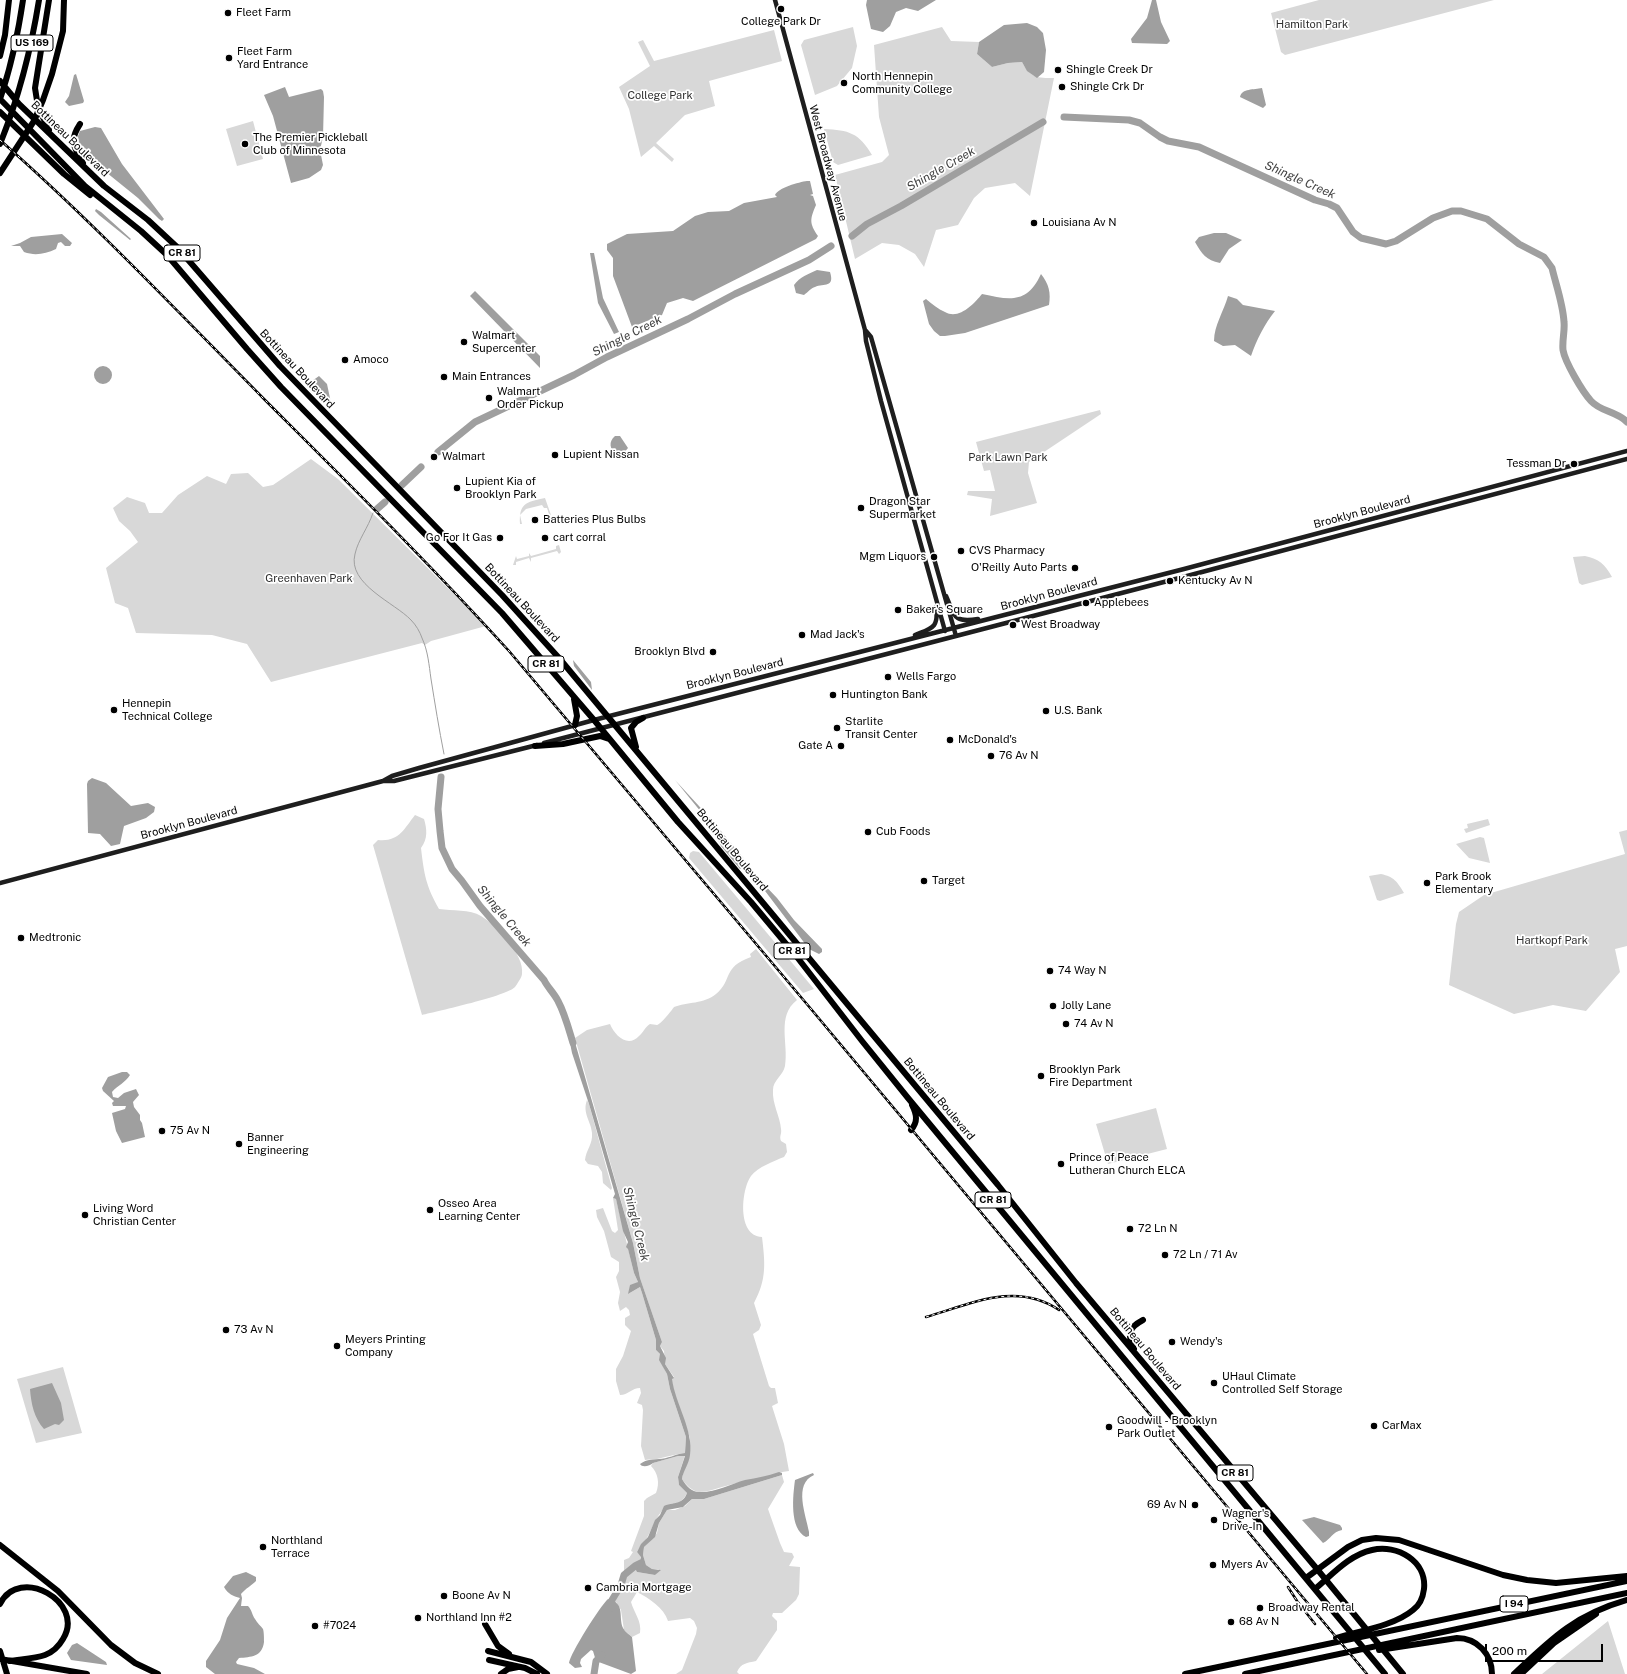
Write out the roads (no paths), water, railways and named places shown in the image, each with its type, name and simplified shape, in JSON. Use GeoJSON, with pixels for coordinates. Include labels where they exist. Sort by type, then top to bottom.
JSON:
{"type":"FeatureCollection","features":[{"type":"Feature","properties":{"kind":"highway"},"geometry":{"type":"LineString","coordinates":[[0,56],[5,35],[9,0]]}},
{"type":"Feature","properties":{"kind":"highway","name":"US 169"},"geometry":{"type":"LineString","coordinates":[[0,99],[9,72],[18,33],[23,0]]}},
{"type":"Feature","properties":{"kind":"highway","name":"US 169"},"geometry":{"type":"LineString","coordinates":[[0,144],[15,106],[21,84],[32,40],[39,0]]}},
{"type":"Feature","properties":{"kind":"highway"},"geometry":{"type":"LineString","coordinates":[[49,0],[35,88],[38,106],[52,134]]}},
{"type":"Feature","properties":{"kind":"highway"},"geometry":{"type":"LineString","coordinates":[[1,172],[34,121],[43,100],[52,74],[63,32],[64,0]]}},
{"type":"Feature","properties":{"kind":"highway","name":"Bottineau Boulevard"},"geometry":{"type":"LineString","coordinates":[[0,82],[19,104],[52,134],[104,186],[162,232],[177,247],[280,366],[502,595],[560,658],[998,1185],[1067,1272],[1317,1569],[1403,1674]]}},
{"type":"Feature","properties":{"kind":"highway","name":"Bottineau Boulevard"},"geometry":{"type":"LineString","coordinates":[[0,99],[80,181],[141,231],[167,255],[281,387],[502,613],[594,720],[603,728],[609,739],[678,822],[756,908],[908,1098],[1385,1674]]}},
{"type":"Feature","properties":{"kind":"highway"},"geometry":{"type":"LineString","coordinates":[[0,112],[64,174],[83,190],[112,208]]}},
{"type":"Feature","properties":{"kind":"highway"},"geometry":{"type":"LineString","coordinates":[[80,124],[75,131],[73,141],[85,168]]}},
{"type":"Feature","properties":{"kind":"highway"},"geometry":{"type":"LineString","coordinates":[[574,697],[577,710],[577,720],[575,725]]}},
{"type":"Feature","properties":{"kind":"highway"},"geometry":{"type":"LineString","coordinates":[[639,752],[634,741],[631,728],[636,722],[643,718]]}},
{"type":"Feature","properties":{"kind":"highway"},"geometry":{"type":"LineString","coordinates":[[535,746],[563,744],[600,736],[609,739]]}},
{"type":"Feature","properties":{"kind":"highway"},"geometry":{"type":"LineString","coordinates":[[908,1098],[914,1109],[916,1120],[916,1123],[911,1130]]}},
{"type":"Feature","properties":{"kind":"highway"},"geometry":{"type":"LineString","coordinates":[[1137,1356],[1132,1344],[1130,1333],[1131,1328],[1143,1320]]}},
{"type":"Feature","properties":{"kind":"highway"},"geometry":{"type":"LineString","coordinates":[[1306,1578],[1354,1543],[1376,1538],[1400,1540],[1503,1575],[1520,1579],[1556,1583],[1627,1576]]}},
{"type":"Feature","properties":{"kind":"highway"},"geometry":{"type":"LineString","coordinates":[[0,1545],[58,1591],[111,1645],[135,1663],[158,1674]]}},
{"type":"Feature","properties":{"kind":"highway"},"geometry":{"type":"LineString","coordinates":[[1274,1655],[1381,1625],[1403,1617],[1416,1608],[1420,1602],[1424,1584],[1423,1576],[1413,1560],[1405,1554],[1386,1549],[1372,1550],[1348,1560],[1315,1589]]}},
{"type":"Feature","properties":{"kind":"highway","name":"I 94"},"geometry":{"type":"LineString","coordinates":[[1184,1674],[1627,1581]]}},
{"type":"Feature","properties":{"kind":"highway"},"geometry":{"type":"LineString","coordinates":[[0,1604],[12,1591],[24,1588],[35,1588],[48,1593],[57,1599],[67,1615],[65,1636],[56,1649],[42,1656],[9,1661]]}},
{"type":"Feature","properties":{"kind":"highway","name":"I 94"},"geometry":{"type":"LineString","coordinates":[[1402,1643],[1627,1593]]}},
{"type":"Feature","properties":{"kind":"highway"},"geometry":{"type":"LineString","coordinates":[[1514,1674],[1539,1650],[1570,1625],[1589,1614],[1627,1600]]}},
{"type":"Feature","properties":{"kind":"highway"},"geometry":{"type":"LineString","coordinates":[[1521,1674],[1554,1643],[1609,1606]]}},
{"type":"Feature","properties":{"kind":"highway"},"geometry":{"type":"LineString","coordinates":[[485,1624],[498,1646],[515,1658]]}},
{"type":"Feature","properties":{"kind":"highway"},"geometry":{"type":"LineString","coordinates":[[1245,1674],[1402,1643],[1457,1638],[1471,1640],[1485,1652],[1490,1662],[1492,1674]]}},
{"type":"Feature","properties":{"kind":"highway"},"geometry":{"type":"LineString","coordinates":[[0,1651],[7,1674]]}},
{"type":"Feature","properties":{"kind":"highway"},"geometry":{"type":"LineString","coordinates":[[488,1651],[535,1664],[546,1674]]}},
{"type":"Feature","properties":{"kind":"highway"},"geometry":{"type":"LineString","coordinates":[[0,1659],[87,1674]]}},
{"type":"Feature","properties":{"kind":"highway"},"geometry":{"type":"LineString","coordinates":[[489,1660],[525,1668],[537,1674]]}},
{"type":"Feature","properties":{"kind":"highway"},"geometry":{"type":"LineString","coordinates":[[501,1674],[511,1668],[525,1668]]}},
{"type":"Feature","properties":{"kind":"main road","name":"West Broadway Avenue"},"geometry":{"type":"LineString","coordinates":[[775,0],[865,330],[866,341],[881,401],[946,634]]}},
{"type":"Feature","properties":{"kind":"main road","name":"West Broadway Avenue"},"geometry":{"type":"LineString","coordinates":[[865,330],[870,337],[884,381],[954,632]]}},
{"type":"Feature","properties":{"kind":"main road","name":"Brooklyn Boulevard"},"geometry":{"type":"LineString","coordinates":[[0,883],[383,781],[392,776],[608,716],[902,641],[954,632],[1009,614],[1627,451]]}},
{"type":"Feature","properties":{"kind":"main road","name":"Brooklyn Boulevard"},"geometry":{"type":"LineString","coordinates":[[383,781],[394,781],[535,746],[848,664],[946,634],[1181,578],[1627,460]]}},
{"type":"Feature","properties":{"kind":"main road"},"geometry":{"type":"LineString","coordinates":[[937,573],[954,613],[959,619],[966,621],[1009,614]]}},
{"type":"Feature","properties":{"kind":"main road"},"geometry":{"type":"LineString","coordinates":[[902,641],[930,629],[936,624],[937,616],[933,588]]}},
{"type":"Feature","properties":{"kind":"main road"},"geometry":{"type":"LineString","coordinates":[[846,656],[848,664]]}},
{"type":"Feature","properties":{"kind":"waterway","name":"Shingle Creek"},"geometry":{"type":"LineString","coordinates":[[1064,117],[1129,120],[1140,123],[1168,141],[1199,147],[1315,200],[1337,208],[1353,232],[1361,238],[1386,244],[1396,241],[1433,218],[1452,211],[1461,211],[1487,219],[1519,244],[1544,257],[1552,268],[1561,301],[1563,315],[1563,350],[1570,369],[1583,390],[1595,405],[1623,418],[1627,422]]}},
{"type":"Feature","properties":{"kind":"waterway","name":"Shingle Creek"},"geometry":{"type":"LineString","coordinates":[[852,236],[867,224],[901,206],[1043,122]]}},
{"type":"Feature","properties":{"kind":"waterway","name":"Shingle Creek"},"geometry":{"type":"LineString","coordinates":[[438,452],[475,422],[688,319],[735,294],[809,260],[831,246]]}},
{"type":"Feature","properties":{"kind":"waterway","name":"Shingle Creek"},"geometry":{"type":"LineString","coordinates":[[402,485],[421,467]]}},
{"type":"Feature","properties":{"kind":"waterway","name":"Shingle Creek"},"geometry":{"type":"LineString","coordinates":[[377,509],[385,502]]}},
{"type":"Feature","properties":{"kind":"waterway","name":"Shingle Creek"},"geometry":{"type":"LineString","coordinates":[[373,513],[356,549],[354,565],[358,575],[365,584],[411,620],[420,633],[428,658],[444,754]]}},
{"type":"Feature","properties":{"kind":"waterway","name":"Shingle Creek"},"geometry":{"type":"LineString","coordinates":[[441,777],[438,809],[442,848],[452,869],[480,906],[544,980],[560,1006],[567,1022],[573,1043]]}},
{"type":"Feature","properties":{"kind":"waterway","name":"Shingle Creek"},"geometry":{"type":"LineString","coordinates":[[612,1608],[612,1600],[621,1585],[624,1575],[641,1563]]}},
{"type":"Feature","properties":{"kind":"waterway","name":"Shingle Creek"},"geometry":{"type":"LineString","coordinates":[[594,1674],[596,1661],[602,1655]]}},
{"type":"Feature","properties":{"kind":"railway"},"geometry":{"type":"LineString","coordinates":[[0,140],[134,267],[388,524],[509,651],[811,1009],[1367,1674]]}},
{"type":"Feature","properties":{"kind":"railway"},"geometry":{"type":"LineString","coordinates":[[926,1317],[977,1301],[1010,1296],[1026,1297],[1043,1301],[1059,1310]]}},
{"type":"Feature","properties":{"kind":"railway"},"geometry":{"type":"LineString","coordinates":[[1288,1587],[1315,1624]]}},
{"type":"Feature","properties":{"kind":"place","name":"College Park Dr"},"geometry":{"type":"Point","coordinates":[781,9]}},
{"type":"Feature","properties":{"kind":"place","name":"Fleet Farm"},"geometry":{"type":"Point","coordinates":[228,13]}},
{"type":"Feature","properties":{"kind":"place","name":"Fleet Farm Yard Entrance"},"geometry":{"type":"Point","coordinates":[229,58]}},
{"type":"Feature","properties":{"kind":"place","name":"Shingle Creek Dr"},"geometry":{"type":"Point","coordinates":[1058,70]}},
{"type":"Feature","properties":{"kind":"place","name":"North Hennepin Community College"},"geometry":{"type":"Point","coordinates":[844,83]}},
{"type":"Feature","properties":{"kind":"place","name":"Shingle Crk Dr"},"geometry":{"type":"Point","coordinates":[1062,87]}},
{"type":"Feature","properties":{"kind":"place","name":"The Premier Pickleball Club of Minnesota"},"geometry":{"type":"Point","coordinates":[245,144]}},
{"type":"Feature","properties":{"kind":"place","name":"Louisiana Av N"},"geometry":{"type":"Point","coordinates":[1034,223]}},
{"type":"Feature","properties":{"kind":"place","name":"Walmart Supercenter"},"geometry":{"type":"Point","coordinates":[464,342]}},
{"type":"Feature","properties":{"kind":"place","name":"Amoco"},"geometry":{"type":"Point","coordinates":[345,360]}},
{"type":"Feature","properties":{"kind":"place","name":"Main Entrances"},"geometry":{"type":"Point","coordinates":[444,377]}},
{"type":"Feature","properties":{"kind":"place","name":"Walmart Order Pickup"},"geometry":{"type":"Point","coordinates":[489,398]}},
{"type":"Feature","properties":{"kind":"place","name":"Lupient Nissan"},"geometry":{"type":"Point","coordinates":[555,455]}},
{"type":"Feature","properties":{"kind":"place","name":"Walmart"},"geometry":{"type":"Point","coordinates":[434,457]}},
{"type":"Feature","properties":{"kind":"place","name":"Tessman Dr"},"geometry":{"type":"Point","coordinates":[1574,464]}},
{"type":"Feature","properties":{"kind":"place","name":"Lupient Kia of Brooklyn Park"},"geometry":{"type":"Point","coordinates":[457,488]}},
{"type":"Feature","properties":{"kind":"place","name":"Dragon Star Supermarket"},"geometry":{"type":"Point","coordinates":[861,508]}},
{"type":"Feature","properties":{"kind":"place","name":"Batteries Plus Bulbs"},"geometry":{"type":"Point","coordinates":[535,520]}},
{"type":"Feature","properties":{"kind":"place","name":"Go For It Gas"},"geometry":{"type":"Point","coordinates":[500,538]}},
{"type":"Feature","properties":{"kind":"place","name":"cart corral"},"geometry":{"type":"Point","coordinates":[545,538]}},
{"type":"Feature","properties":{"kind":"place","name":"CVS Pharmacy"},"geometry":{"type":"Point","coordinates":[961,551]}},
{"type":"Feature","properties":{"kind":"place","name":"Mgm Liquors"},"geometry":{"type":"Point","coordinates":[934,557]}},
{"type":"Feature","properties":{"kind":"place","name":"O'Reilly Auto Parts"},"geometry":{"type":"Point","coordinates":[1075,568]}},
{"type":"Feature","properties":{"kind":"place","name":"Kentucky Av N"},"geometry":{"type":"Point","coordinates":[1170,581]}},
{"type":"Feature","properties":{"kind":"place","name":"Applebees"},"geometry":{"type":"Point","coordinates":[1086,603]}},
{"type":"Feature","properties":{"kind":"place","name":"Baker's Square"},"geometry":{"type":"Point","coordinates":[898,610]}},
{"type":"Feature","properties":{"kind":"place","name":"West Broadway"},"geometry":{"type":"Point","coordinates":[1013,625]}},
{"type":"Feature","properties":{"kind":"place","name":"Mad Jack's"},"geometry":{"type":"Point","coordinates":[802,635]}},
{"type":"Feature","properties":{"kind":"place","name":"Brooklyn Blvd"},"geometry":{"type":"Point","coordinates":[713,652]}},
{"type":"Feature","properties":{"kind":"place","name":"Wells Fargo"},"geometry":{"type":"Point","coordinates":[888,677]}},
{"type":"Feature","properties":{"kind":"place","name":"Huntington Bank"},"geometry":{"type":"Point","coordinates":[833,695]}},
{"type":"Feature","properties":{"kind":"place","name":"Hennepin Technical College"},"geometry":{"type":"Point","coordinates":[114,710]}},
{"type":"Feature","properties":{"kind":"place","name":"U.S. Bank"},"geometry":{"type":"Point","coordinates":[1046,711]}},
{"type":"Feature","properties":{"kind":"place","name":"Starlite Transit Center"},"geometry":{"type":"Point","coordinates":[837,728]}},
{"type":"Feature","properties":{"kind":"place","name":"McDonald's"},"geometry":{"type":"Point","coordinates":[950,740]}},
{"type":"Feature","properties":{"kind":"place","name":"Gate A"},"geometry":{"type":"Point","coordinates":[841,746]}},
{"type":"Feature","properties":{"kind":"place","name":"76 Av N"},"geometry":{"type":"Point","coordinates":[991,756]}},
{"type":"Feature","properties":{"kind":"place","name":"Cub Foods"},"geometry":{"type":"Point","coordinates":[868,832]}},
{"type":"Feature","properties":{"kind":"place","name":"Target"},"geometry":{"type":"Point","coordinates":[924,881]}},
{"type":"Feature","properties":{"kind":"place","name":"Park Brook Elementary"},"geometry":{"type":"Point","coordinates":[1427,883]}},
{"type":"Feature","properties":{"kind":"place","name":"Medtronic"},"geometry":{"type":"Point","coordinates":[21,938]}},
{"type":"Feature","properties":{"kind":"place","name":"74 Way N"},"geometry":{"type":"Point","coordinates":[1050,971]}},
{"type":"Feature","properties":{"kind":"place","name":"Jolly Lane"},"geometry":{"type":"Point","coordinates":[1053,1006]}},
{"type":"Feature","properties":{"kind":"place","name":"74 Av N"},"geometry":{"type":"Point","coordinates":[1066,1024]}},
{"type":"Feature","properties":{"kind":"place","name":"Brooklyn Park Fire Department"},"geometry":{"type":"Point","coordinates":[1041,1076]}},
{"type":"Feature","properties":{"kind":"place","name":"75 Av N"},"geometry":{"type":"Point","coordinates":[162,1131]}},
{"type":"Feature","properties":{"kind":"place","name":"Banner Engineering"},"geometry":{"type":"Point","coordinates":[239,1144]}},
{"type":"Feature","properties":{"kind":"place","name":"Prince of Peace Lutheran Church ELCA"},"geometry":{"type":"Point","coordinates":[1061,1164]}},
{"type":"Feature","properties":{"kind":"place","name":"Osseo Area Learning Center"},"geometry":{"type":"Point","coordinates":[430,1210]}},
{"type":"Feature","properties":{"kind":"place","name":"Living Word Christian Center"},"geometry":{"type":"Point","coordinates":[85,1215]}},
{"type":"Feature","properties":{"kind":"place","name":"72 Ln N"},"geometry":{"type":"Point","coordinates":[1130,1229]}},
{"type":"Feature","properties":{"kind":"place","name":"72 Ln / 71 Av"},"geometry":{"type":"Point","coordinates":[1165,1255]}},
{"type":"Feature","properties":{"kind":"place","name":"73 Av N"},"geometry":{"type":"Point","coordinates":[226,1330]}},
{"type":"Feature","properties":{"kind":"place","name":"Wendy's"},"geometry":{"type":"Point","coordinates":[1172,1342]}},
{"type":"Feature","properties":{"kind":"place","name":"Meyers Printing Company"},"geometry":{"type":"Point","coordinates":[337,1346]}},
{"type":"Feature","properties":{"kind":"place","name":"UHaul Climate Controlled Self Storage"},"geometry":{"type":"Point","coordinates":[1214,1383]}},
{"type":"Feature","properties":{"kind":"place","name":"CarMax"},"geometry":{"type":"Point","coordinates":[1374,1426]}},
{"type":"Feature","properties":{"kind":"place","name":"Goodwill - Brooklyn Park Outlet"},"geometry":{"type":"Point","coordinates":[1109,1427]}},
{"type":"Feature","properties":{"kind":"place","name":"69 Av N"},"geometry":{"type":"Point","coordinates":[1195,1505]}},
{"type":"Feature","properties":{"kind":"place","name":"Wagner's Drive-In"},"geometry":{"type":"Point","coordinates":[1214,1520]}},
{"type":"Feature","properties":{"kind":"place","name":"Northland Terrace"},"geometry":{"type":"Point","coordinates":[263,1547]}},
{"type":"Feature","properties":{"kind":"place","name":"Myers Av"},"geometry":{"type":"Point","coordinates":[1213,1565]}},
{"type":"Feature","properties":{"kind":"place","name":"Cambria Mortgage"},"geometry":{"type":"Point","coordinates":[588,1588]}},
{"type":"Feature","properties":{"kind":"place","name":"Boone Av N"},"geometry":{"type":"Point","coordinates":[444,1596]}},
{"type":"Feature","properties":{"kind":"place","name":"Broadway Rental"},"geometry":{"type":"Point","coordinates":[1260,1608]}},
{"type":"Feature","properties":{"kind":"place","name":"Northland Inn #2"},"geometry":{"type":"Point","coordinates":[418,1618]}},
{"type":"Feature","properties":{"kind":"place","name":"68 Av N"},"geometry":{"type":"Point","coordinates":[1231,1622]}},
{"type":"Feature","properties":{"kind":"place","name":"#7024"},"geometry":{"type":"Point","coordinates":[315,1626]}},
{"type":"Feature","properties":{"kind":"park label","name":"Hamilton Park"},"geometry":{"type":"Point","coordinates":[1312,25]}},
{"type":"Feature","properties":{"kind":"park label","name":"College Park"},"geometry":{"type":"Point","coordinates":[660,96]}},
{"type":"Feature","properties":{"kind":"park label","name":"Park Lawn Park"},"geometry":{"type":"Point","coordinates":[1008,458]}},
{"type":"Feature","properties":{"kind":"park label","name":"Greenhaven Park"},"geometry":{"type":"Point","coordinates":[309,579]}},
{"type":"Feature","properties":{"kind":"park label","name":"Hartkopf Park"},"geometry":{"type":"Point","coordinates":[1552,941]}}]}
